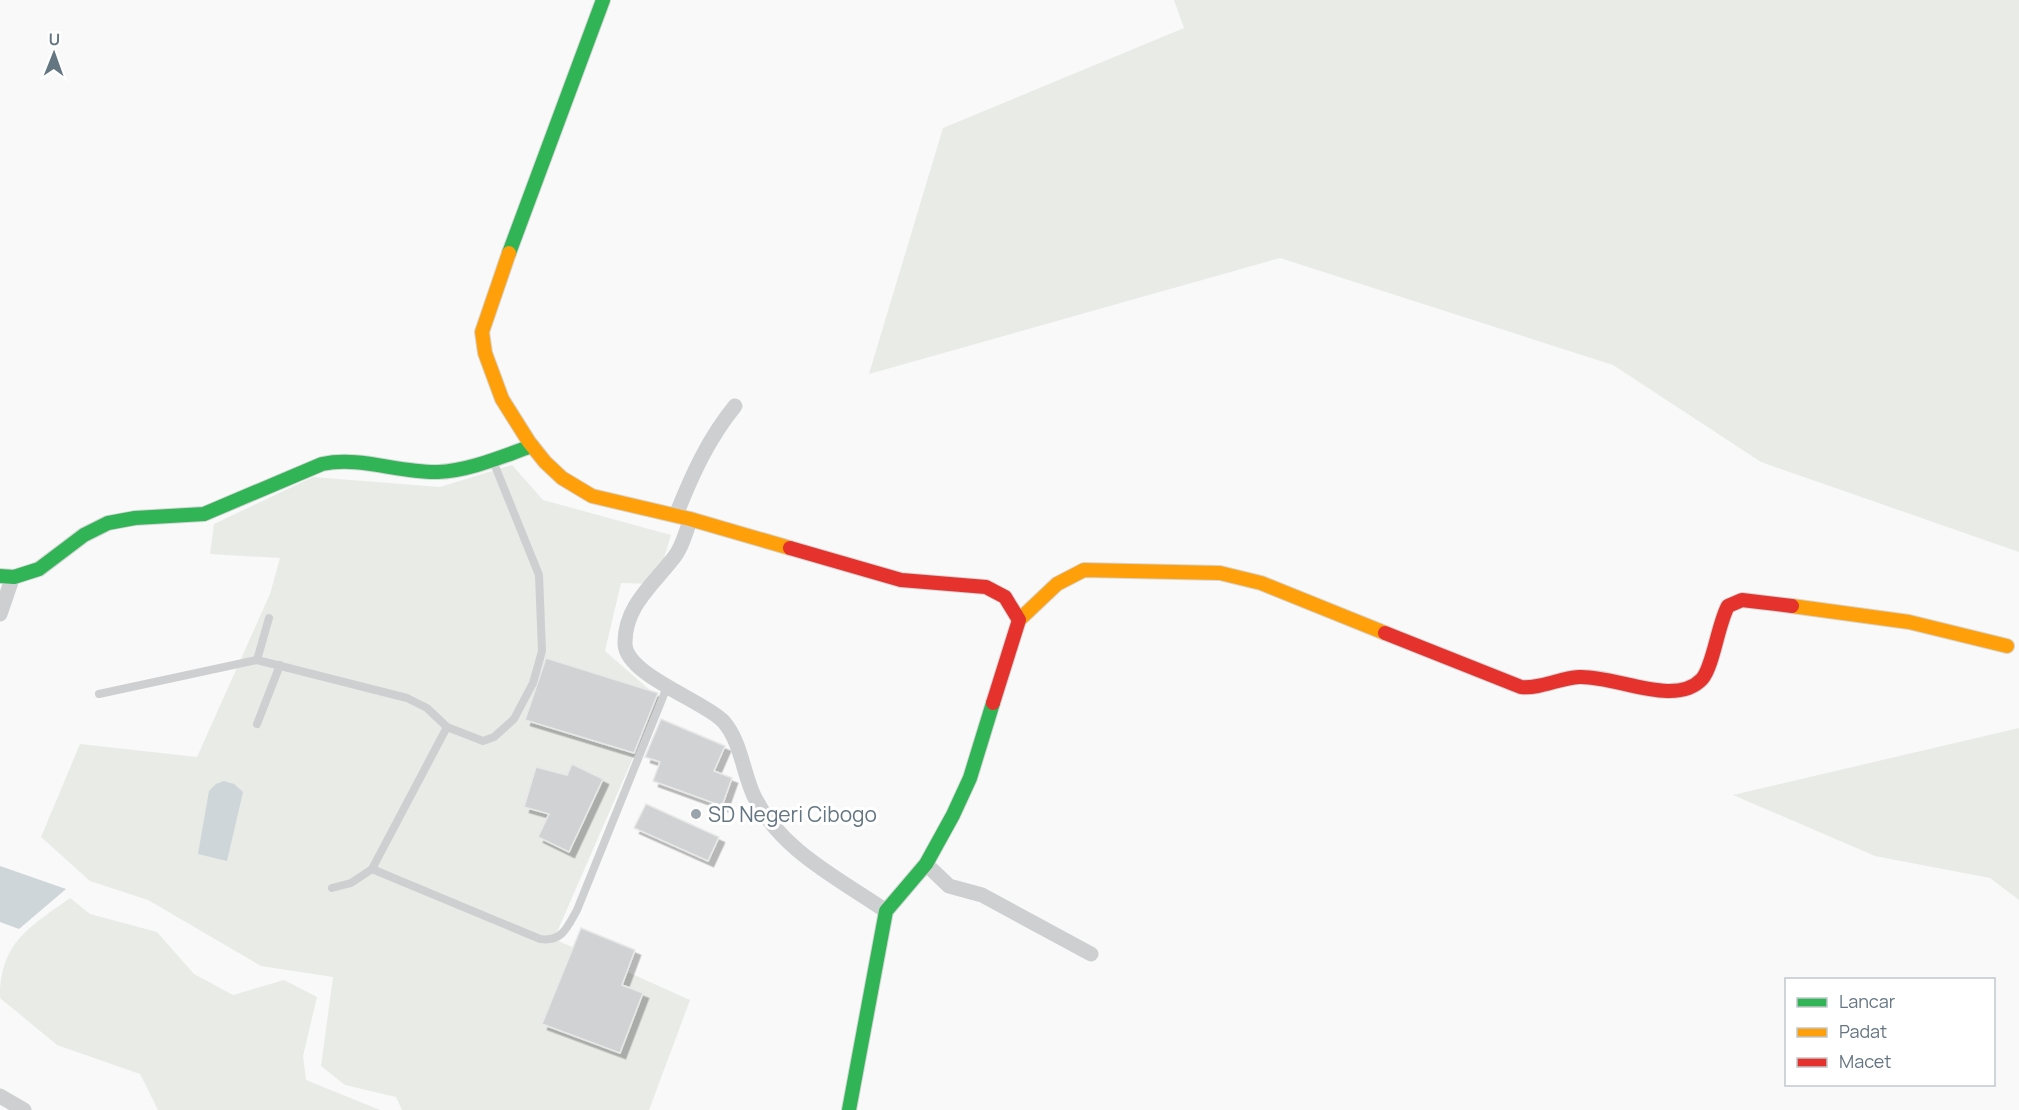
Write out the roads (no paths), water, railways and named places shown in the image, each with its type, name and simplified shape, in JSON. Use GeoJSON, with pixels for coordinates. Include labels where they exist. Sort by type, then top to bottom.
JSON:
{"type":"FeatureCollection","features":[{"type":"Feature","properties":{"kind":"street"},"geometry":{"type":"LineString","coordinates":[[603,0],[529,195],[482,332],[483,350],[490,375],[532,446],[549,465],[580,490],[601,498],[684,517],[901,580],[937,584],[975,583],[990,587],[1013,606],[1019,620]]}},
{"type":"Feature","properties":{"kind":"street"},"geometry":{"type":"LineString","coordinates":[[735,406],[716,429],[702,455],[684,517],[677,554],[633,607],[626,630],[625,648],[635,663],[667,687],[722,720],[733,737],[754,796],[772,827],[798,850],[886,911]]}},
{"type":"Feature","properties":{"kind":"street"},"geometry":{"type":"LineString","coordinates":[[0,614],[6,578],[30,574],[97,527],[118,519],[185,518],[204,514],[322,464],[357,460],[438,471],[492,460],[532,446]]}},
{"type":"Feature","properties":{"kind":"street"},"geometry":{"type":"LineString","coordinates":[[849,1110],[886,911],[926,864],[970,778],[1019,620],[1055,585],[1084,570],[1220,573],[1261,583],[1521,687],[1532,688],[1578,677],[1601,678],[1673,692],[1689,690],[1704,677],[1723,615],[1728,606],[1742,600],[1910,621],[1952,629],[2007,646]]}},
{"type":"Feature","properties":{"kind":"street"},"geometry":{"type":"LineString","coordinates":[[926,864],[949,886],[974,891],[1091,954]]}},
{"type":"Feature","properties":{"kind":"street"},"geometry":{"type":"LineString","coordinates":[[0,1096],[24,1110]]}},
{"type":"Feature","properties":{"kind":"lane"},"geometry":{"type":"LineString","coordinates":[[99,694],[257,660],[407,698],[428,708],[447,728],[483,741],[494,738],[514,719],[533,683],[542,651],[539,575],[492,460]]}},
{"type":"Feature","properties":{"kind":"lane"},"geometry":{"type":"LineString","coordinates":[[257,660],[269,618]]}},
{"type":"Feature","properties":{"kind":"lane"},"geometry":{"type":"LineString","coordinates":[[257,724],[280,665]]}},
{"type":"Feature","properties":{"kind":"lane"},"geometry":{"type":"LineString","coordinates":[[372,869],[540,939],[558,938],[564,935],[577,910],[667,687]]}},
{"type":"Feature","properties":{"kind":"lane"},"geometry":{"type":"LineString","coordinates":[[332,888],[351,883],[372,869],[447,728]]}},
{"type":"Feature","properties":{"kind":"place","name":"SD Negeri Cibogo"},"geometry":{"type":"Point","coordinates":[696,814]}}]}
